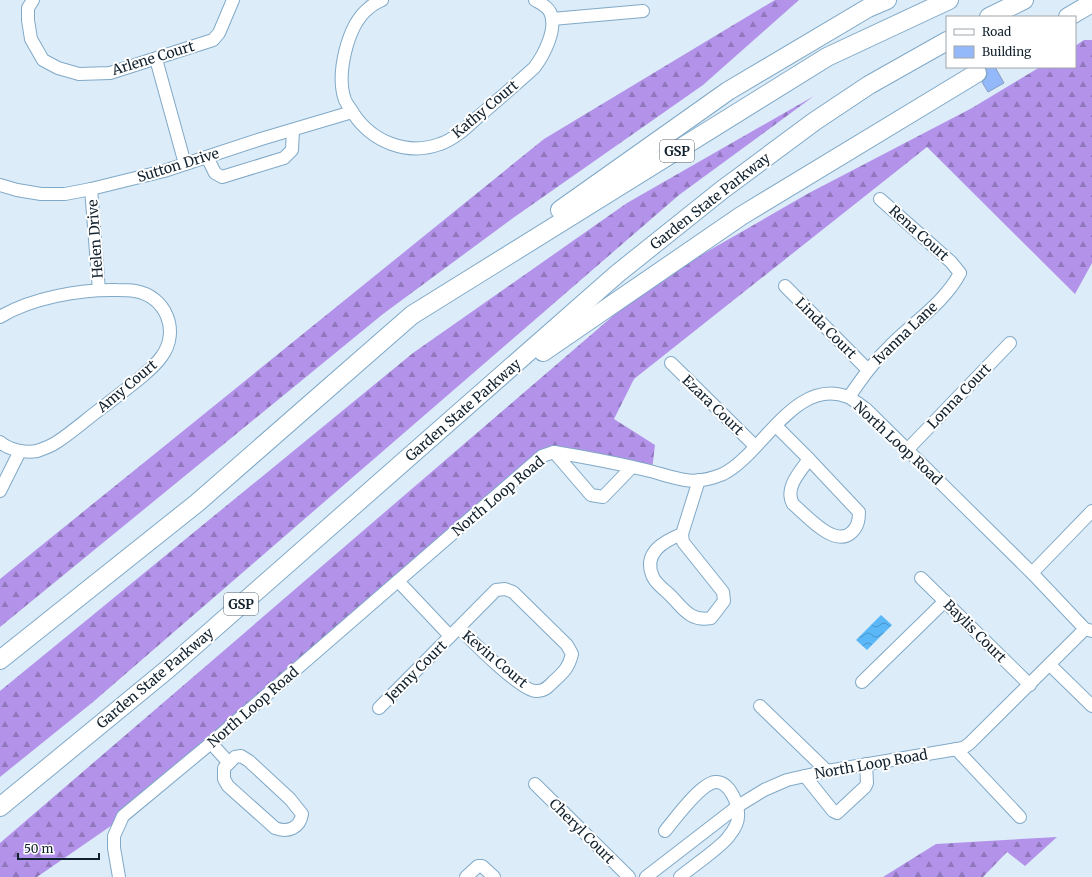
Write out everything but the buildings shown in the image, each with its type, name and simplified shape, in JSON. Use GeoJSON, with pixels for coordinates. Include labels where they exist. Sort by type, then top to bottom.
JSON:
{"type":"FeatureCollection","features":[{"type":"Feature","properties":{"kind":"highway"},"geometry":{"type":"LineString","coordinates":[[412,315],[728,91],[868,8],[887,0]]}},
{"type":"Feature","properties":{"kind":"highway","name":"GSP"},"geometry":{"type":"LineString","coordinates":[[0,660],[197,503],[412,315],[827,57],[949,0]]}},
{"type":"Feature","properties":{"kind":"highway"},"geometry":{"type":"LineString","coordinates":[[991,16],[1024,0]]}},
{"type":"Feature","properties":{"kind":"highway"},"geometry":{"type":"LineString","coordinates":[[1070,16],[1092,3]]}},
{"type":"Feature","properties":{"kind":"highway","name":"Garden State Parkway"},"geometry":{"type":"LineString","coordinates":[[0,807],[169,668],[617,274],[722,190],[815,121],[869,85],[946,42]]}},
{"type":"Feature","properties":{"kind":"highway"},"geometry":{"type":"LineString","coordinates":[[478,397],[741,216],[977,73]]}},
{"type":"Feature","properties":{"kind":"street","name":"Arlene Court"},"geometry":{"type":"LineString","coordinates":[[33,0],[28,8],[31,39],[43,60],[58,68],[79,74],[110,73],[213,40],[219,33],[233,0]]}},
{"type":"Feature","properties":{"kind":"street","name":"Kathy Court"},"geometry":{"type":"LineString","coordinates":[[382,0],[369,8],[362,15],[352,32],[343,59],[341,79],[345,101],[360,123],[374,136],[393,145],[416,149],[441,144],[457,134],[534,68],[539,61],[552,31],[552,19]]}},
{"type":"Feature","properties":{"kind":"street"},"geometry":{"type":"LineString","coordinates":[[535,0],[549,10],[552,19],[643,11]]}},
{"type":"Feature","properties":{"kind":"street"},"geometry":{"type":"LineString","coordinates":[[156,59],[185,164]]}},
{"type":"Feature","properties":{"kind":"street","name":"Sutton Drive"},"geometry":{"type":"LineString","coordinates":[[0,185],[17,190],[41,194],[65,194],[91,189],[185,164],[352,112]]}},
{"type":"Feature","properties":{"kind":"street"},"geometry":{"type":"LineString","coordinates":[[207,157],[215,173],[222,177],[284,158],[292,150],[293,130]]}},
{"type":"Feature","properties":{"kind":"street","name":"Helen Drive"},"geometry":{"type":"LineString","coordinates":[[91,189],[99,290]]}},
{"type":"Feature","properties":{"kind":"street","name":"Rena Court"},"geometry":{"type":"LineString","coordinates":[[880,199],[952,262],[957,269]]}},
{"type":"Feature","properties":{"kind":"street","name":"Ivanna Lane"},"geometry":{"type":"LineString","coordinates":[[849,397],[868,370],[890,346],[952,288],[960,273],[957,269]]}},
{"type":"Feature","properties":{"kind":"street","name":"Linda Court"},"geometry":{"type":"LineString","coordinates":[[785,286],[868,370]]}},
{"type":"Feature","properties":{"kind":"street","name":"Amy Court"},"geometry":{"type":"LineString","coordinates":[[0,317],[8,312],[37,302],[74,292],[99,290],[136,291],[151,297],[161,305],[168,317],[170,331],[168,347],[162,358],[134,383],[55,443],[38,451],[20,451],[0,442]]}},
{"type":"Feature","properties":{"kind":"street","name":"Lonna Court"},"geometry":{"type":"LineString","coordinates":[[907,450],[1010,343]]}},
{"type":"Feature","properties":{"kind":"street","name":"Ezara Court"},"geometry":{"type":"LineString","coordinates":[[671,364],[755,446]]}},
{"type":"Feature","properties":{"kind":"street","name":"North Loop Road"},"geometry":{"type":"LineString","coordinates":[[119,877],[114,848],[114,836],[123,816],[211,743],[542,456],[554,452],[686,481],[710,479],[725,473],[801,402],[817,396],[836,394],[849,397],[866,409],[1089,630],[1050,665],[969,744],[956,749],[827,771],[787,780],[764,790],[738,806],[646,877]]}},
{"type":"Feature","properties":{"kind":"street"},"geometry":{"type":"LineString","coordinates":[[776,426],[809,459],[859,512],[859,522],[849,535],[841,538],[829,534],[793,504],[790,498],[792,486],[796,477],[809,459]]}},
{"type":"Feature","properties":{"kind":"street"},"geometry":{"type":"LineString","coordinates":[[0,491],[20,451]]}},
{"type":"Feature","properties":{"kind":"street"},"geometry":{"type":"LineString","coordinates":[[554,452],[591,495],[603,497],[632,468]]}},
{"type":"Feature","properties":{"kind":"street"},"geometry":{"type":"LineString","coordinates":[[682,534],[658,546],[651,560],[650,569],[654,578],[691,616],[700,620],[711,618],[724,601],[723,592],[683,542],[682,534],[699,480]]}},
{"type":"Feature","properties":{"kind":"street"},"geometry":{"type":"LineString","coordinates":[[1032,573],[1092,512]]}},
{"type":"Feature","properties":{"kind":"street","name":"Baylis Court"},"geometry":{"type":"LineString","coordinates":[[921,578],[1030,685]]}},
{"type":"Feature","properties":{"kind":"street","name":"Jenny Court"},"geometry":{"type":"LineString","coordinates":[[378,708],[454,632],[398,581]]}},
{"type":"Feature","properties":{"kind":"street","name":"Kevin Court"},"geometry":{"type":"LineString","coordinates":[[505,589],[513,592],[567,645],[572,654],[570,664],[566,670],[546,689],[536,692],[502,669],[454,632],[496,590],[505,589]]}},
{"type":"Feature","properties":{"kind":"street"},"geometry":{"type":"LineString","coordinates":[[862,682],[945,601]]}},
{"type":"Feature","properties":{"kind":"street"},"geometry":{"type":"LineString","coordinates":[[1050,665],[1092,706]]}},
{"type":"Feature","properties":{"kind":"street"},"geometry":{"type":"LineString","coordinates":[[760,706],[827,771]]}},
{"type":"Feature","properties":{"kind":"street"},"geometry":{"type":"LineString","coordinates":[[211,743],[229,762]]}},
{"type":"Feature","properties":{"kind":"street"},"geometry":{"type":"LineString","coordinates":[[956,749],[1020,816]]}},
{"type":"Feature","properties":{"kind":"street"},"geometry":{"type":"LineString","coordinates":[[241,756],[249,761],[290,799],[302,814],[301,820],[292,829],[284,831],[276,828],[228,786],[224,779],[224,768],[229,762],[235,757],[241,756]]}},
{"type":"Feature","properties":{"kind":"street"},"geometry":{"type":"LineString","coordinates":[[805,776],[833,811],[837,813],[865,786],[867,782],[866,764]]}},
{"type":"Feature","properties":{"kind":"street"},"geometry":{"type":"LineString","coordinates":[[665,830],[688,802],[707,786],[715,782],[723,784],[729,790],[738,806],[738,819],[729,838],[680,877]]}},
{"type":"Feature","properties":{"kind":"street","name":"Cheryl Court"},"geometry":{"type":"LineString","coordinates":[[535,784],[629,877]]}},
{"type":"Feature","properties":{"kind":"street"},"geometry":{"type":"LineString","coordinates":[[466,877],[478,866],[482,866],[494,877]]}},
{"type":"Feature","properties":{"kind":"green space"},"geometry":{"type":"Polygon","coordinates":[[[775,0],[799,0],[703,85],[513,218],[383,314],[0,627],[0,579],[544,139],[775,0]]]}},
{"type":"Feature","properties":{"kind":"green space"},"geometry":{"type":"Polygon","coordinates":[[[1084,40],[1092,40],[1092,263],[1075,294],[927,147],[634,379],[614,419],[655,445],[652,470],[546,453],[118,821],[37,877],[0,877],[0,843],[649,285],[809,193],[972,108],[1038,68],[1076,68],[1076,45],[1084,40]]]}},
{"type":"Feature","properties":{"kind":"green space"},"geometry":{"type":"Polygon","coordinates":[[[814,96],[679,195],[93,702],[0,777],[0,691],[413,353],[627,203],[814,96]]]}},
{"type":"Feature","properties":{"kind":"green space"},"geometry":{"type":"Polygon","coordinates":[[[1057,837],[1025,866],[1007,852],[983,877],[883,877],[936,844],[1057,837]]]}},
{"type":"Feature","properties":{"kind":"water"},"geometry":{"type":"Polygon","coordinates":[[[881,615],[892,625],[867,650],[856,640],[881,615]]]}}]}
